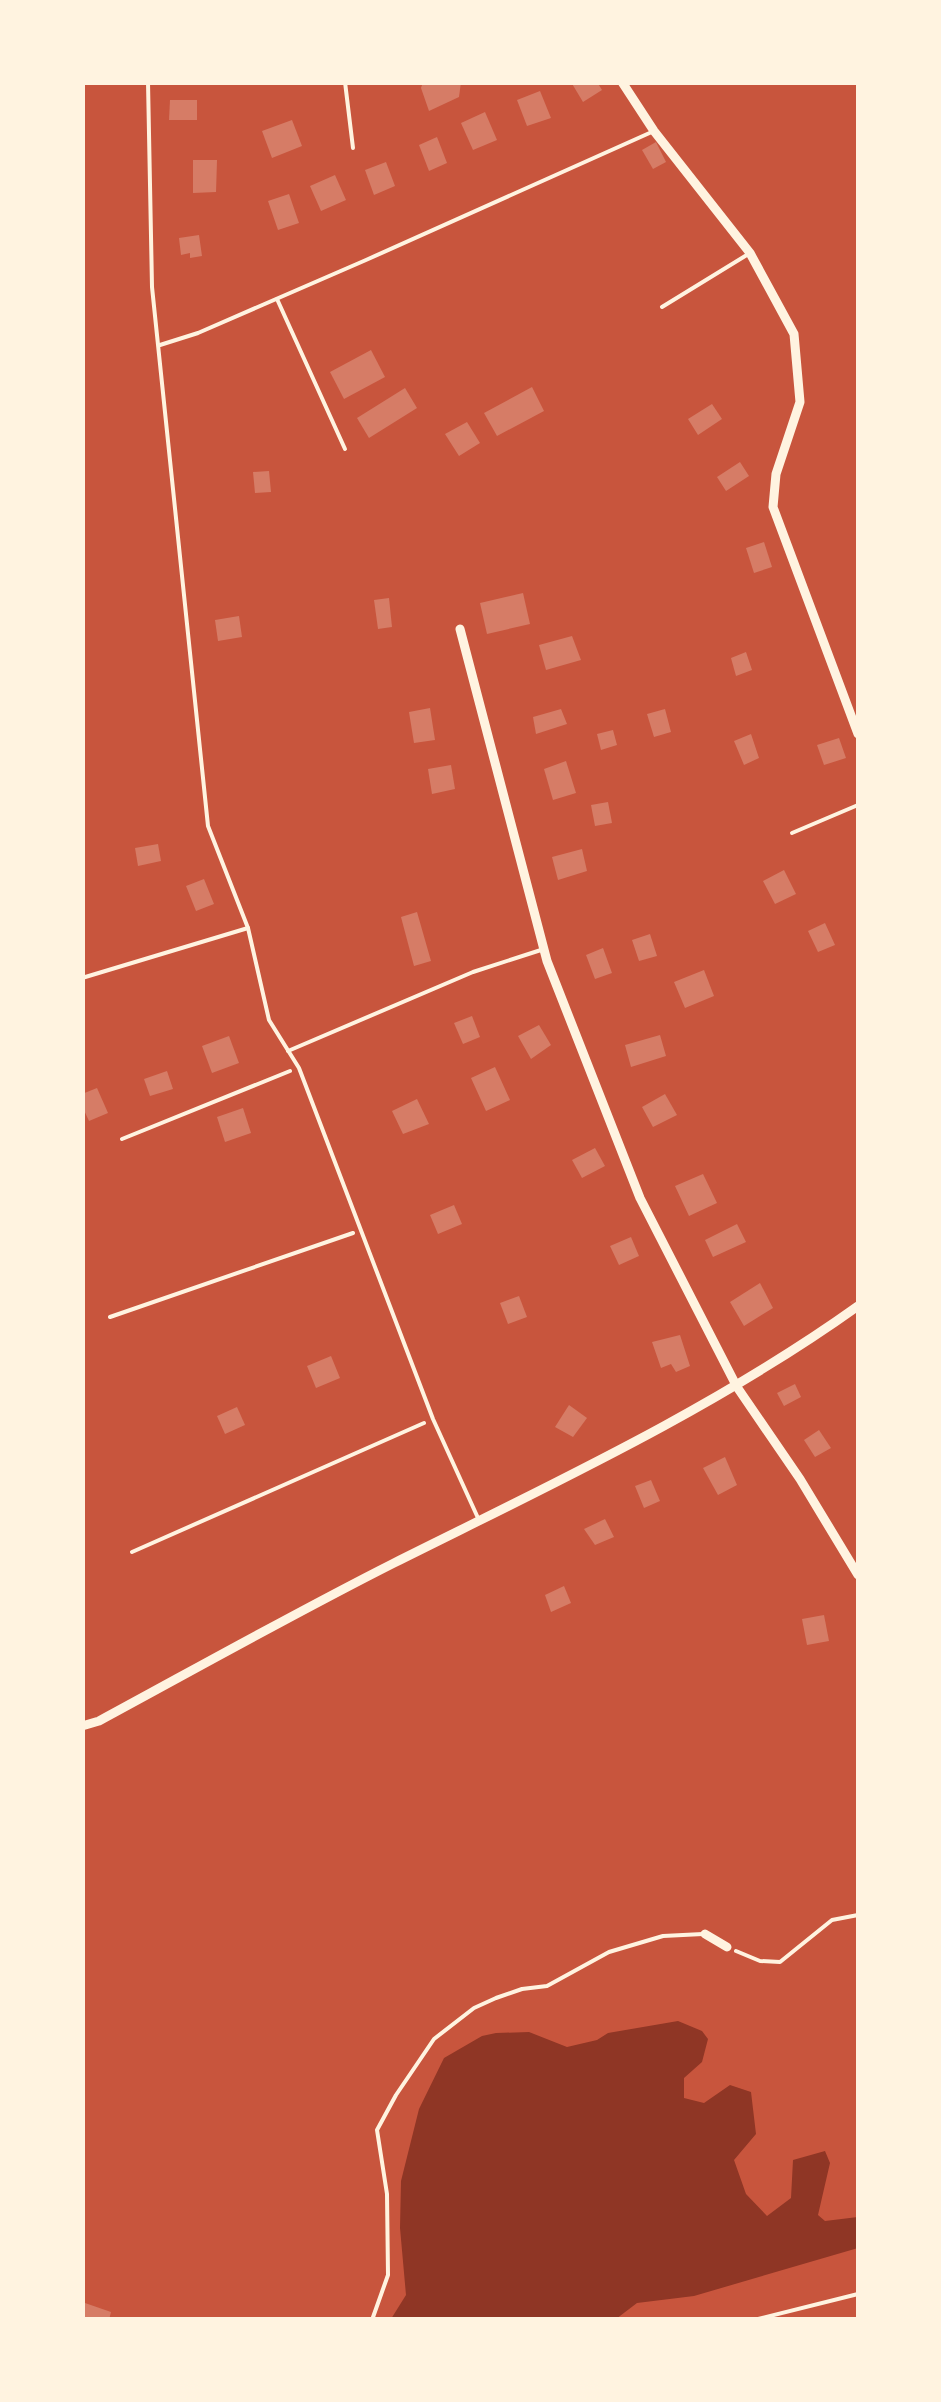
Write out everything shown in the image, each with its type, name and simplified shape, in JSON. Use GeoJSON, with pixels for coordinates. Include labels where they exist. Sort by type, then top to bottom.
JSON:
{"type":"FeatureCollection","features":[{"type":"Feature","properties":{"kind":"street"},"geometry":{"type":"LineString","coordinates":[[622,82],[654,131],[750,253],[794,334],[800,402],[776,474],[773,507],[858,734]]}},
{"type":"Feature","properties":{"kind":"street"},"geometry":{"type":"LineString","coordinates":[[460,629],[544,949],[640,1198],[737,1387],[800,1479],[858,1576]]}},
{"type":"Feature","properties":{"kind":"street"},"geometry":{"type":"LineString","coordinates":[[82,1726],[99,1721],[737,1387],[858,1306]]}},
{"type":"Feature","properties":{"kind":"street"},"geometry":{"type":"LineString","coordinates":[[705,1934],[727,1947]]}},
{"type":"Feature","properties":{"kind":"lane"},"geometry":{"type":"LineString","coordinates":[[148,82],[152,287],[208,826],[248,928],[269,1020],[298,1068],[433,1418],[480,1522]]}},
{"type":"Feature","properties":{"kind":"lane"},"geometry":{"type":"LineString","coordinates":[[345,82],[353,148]]}},
{"type":"Feature","properties":{"kind":"lane"},"geometry":{"type":"LineString","coordinates":[[160,344],[198,333],[277,299],[654,131]]}},
{"type":"Feature","properties":{"kind":"lane"},"geometry":{"type":"LineString","coordinates":[[662,308],[750,253]]}},
{"type":"Feature","properties":{"kind":"lane"},"geometry":{"type":"LineString","coordinates":[[277,299],[345,449]]}},
{"type":"Feature","properties":{"kind":"lane"},"geometry":{"type":"LineString","coordinates":[[792,833],[858,805]]}},
{"type":"Feature","properties":{"kind":"lane"},"geometry":{"type":"LineString","coordinates":[[82,978],[248,928]]}},
{"type":"Feature","properties":{"kind":"lane"},"geometry":{"type":"LineString","coordinates":[[288,1052],[473,972],[544,949]]}},
{"type":"Feature","properties":{"kind":"lane"},"geometry":{"type":"LineString","coordinates":[[372,2320],[388,2276],[387,2194],[377,2130],[434,2040],[474,2008],[522,1988],[547,1986],[609,1952],[663,1936],[705,1934]]}},
{"type":"Feature","properties":{"kind":"lane"},"geometry":{"type":"LineString","coordinates":[[754,2320],[858,2294]]}},
{"type":"Feature","properties":{"kind":"path"},"geometry":{"type":"LineString","coordinates":[[122,1139],[298,1068]]}},
{"type":"Feature","properties":{"kind":"path"},"geometry":{"type":"LineString","coordinates":[[110,1317],[363,1230]]}},
{"type":"Feature","properties":{"kind":"path"},"geometry":{"type":"LineString","coordinates":[[132,1552],[433,1418]]}},
{"type":"Feature","properties":{"kind":"path"},"geometry":{"type":"LineString","coordinates":[[727,1947],[760,1961],[780,1962],[832,1920],[858,1915]]}},
{"type":"Feature","properties":{"kind":"shaded area"},"geometry":{"type":"Polygon","coordinates":[[[678,2021],[702,2031],[708,2039],[702,2062],[684,2078],[684,2098],[704,2103],[730,2085],[751,2092],[756,2134],[734,2160],[746,2194],[767,2216],[791,2198],[793,2160],[825,2151],[830,2163],[818,2215],[825,2221],[858,2217],[858,2248],[694,2296],[637,2303],[616,2319],[391,2319],[406,2295],[400,2228],[401,2181],[419,2109],[444,2058],[482,2036],[496,2033],[529,2032],[567,2047],[597,2040],[608,2033],[678,2021]]]}},
{"type":"Feature","properties":{"kind":"building"},"geometry":{"type":"Polygon","coordinates":[[[423,82],[461,82],[459,97],[429,111],[421,88],[423,82]]]}},
{"type":"Feature","properties":{"kind":"building"},"geometry":{"type":"Polygon","coordinates":[[[571,82],[597,82],[602,90],[583,102],[571,82]]]}},
{"type":"Feature","properties":{"kind":"building"},"geometry":{"type":"Polygon","coordinates":[[[540,91],[551,118],[527,126],[517,100],[540,91]]]}},
{"type":"Feature","properties":{"kind":"building"},"geometry":{"type":"Polygon","coordinates":[[[170,100],[197,100],[197,120],[169,120],[170,100]]]}},
{"type":"Feature","properties":{"kind":"building"},"geometry":{"type":"Polygon","coordinates":[[[485,112],[497,140],[473,150],[461,123],[485,112]]]}},
{"type":"Feature","properties":{"kind":"building"},"geometry":{"type":"Polygon","coordinates":[[[292,120],[302,146],[272,158],[262,131],[292,120]]]}},
{"type":"Feature","properties":{"kind":"building"},"geometry":{"type":"Polygon","coordinates":[[[437,137],[447,163],[429,171],[419,145],[437,137]]]}},
{"type":"Feature","properties":{"kind":"building"},"geometry":{"type":"Polygon","coordinates":[[[656,142],[666,162],[653,169],[642,150],[656,142]]]}},
{"type":"Feature","properties":{"kind":"building"},"geometry":{"type":"Polygon","coordinates":[[[193,160],[217,160],[216,192],[193,193],[193,160]]]}},
{"type":"Feature","properties":{"kind":"building"},"geometry":{"type":"Polygon","coordinates":[[[386,162],[395,186],[374,195],[365,170],[386,162]]]}},
{"type":"Feature","properties":{"kind":"building"},"geometry":{"type":"Polygon","coordinates":[[[335,175],[346,200],[321,211],[310,186],[335,175]]]}},
{"type":"Feature","properties":{"kind":"building"},"geometry":{"type":"Polygon","coordinates":[[[289,194],[299,223],[278,230],[268,201],[289,194]]]}},
{"type":"Feature","properties":{"kind":"building"},"geometry":{"type":"Polygon","coordinates":[[[199,235],[202,256],[181,255],[179,238],[199,235]]]}},
{"type":"Feature","properties":{"kind":"building"},"geometry":{"type":"Polygon","coordinates":[[[371,350],[385,377],[344,399],[330,372],[371,350]]]}},
{"type":"Feature","properties":{"kind":"building"},"geometry":{"type":"Polygon","coordinates":[[[532,387],[544,411],[497,436],[484,413],[532,387]]]}},
{"type":"Feature","properties":{"kind":"building"},"geometry":{"type":"Polygon","coordinates":[[[405,388],[417,408],[369,438],[357,418],[405,388]]]}},
{"type":"Feature","properties":{"kind":"building"},"geometry":{"type":"Polygon","coordinates":[[[712,404],[722,419],[698,435],[688,419],[712,404]]]}},
{"type":"Feature","properties":{"kind":"building"},"geometry":{"type":"Polygon","coordinates":[[[467,422],[480,443],[459,456],[445,434],[467,422]]]}},
{"type":"Feature","properties":{"kind":"building"},"geometry":{"type":"Polygon","coordinates":[[[740,462],[749,476],[726,491],[717,477],[740,462]]]}},
{"type":"Feature","properties":{"kind":"building"},"geometry":{"type":"Polygon","coordinates":[[[269,471],[271,492],[255,493],[253,472],[269,471]]]}},
{"type":"Feature","properties":{"kind":"building"},"geometry":{"type":"Polygon","coordinates":[[[764,542],[772,567],[754,573],[746,548],[764,542]]]}},
{"type":"Feature","properties":{"kind":"building"},"geometry":{"type":"Polygon","coordinates":[[[523,593],[530,624],[487,634],[480,603],[523,593]]]}},
{"type":"Feature","properties":{"kind":"building"},"geometry":{"type":"Polygon","coordinates":[[[389,598],[392,627],[378,629],[374,600],[389,598]]]}},
{"type":"Feature","properties":{"kind":"building"},"geometry":{"type":"Polygon","coordinates":[[[239,616],[242,637],[218,641],[215,620],[239,616]]]}},
{"type":"Feature","properties":{"kind":"building"},"geometry":{"type":"Polygon","coordinates":[[[572,636],[581,660],[546,670],[539,645],[572,636]]]}},
{"type":"Feature","properties":{"kind":"building"},"geometry":{"type":"Polygon","coordinates":[[[746,652],[752,670],[736,676],[731,658],[746,652]]]}},
{"type":"Feature","properties":{"kind":"building"},"geometry":{"type":"Polygon","coordinates":[[[430,708],[435,740],[414,743],[409,712],[430,708]]]}},
{"type":"Feature","properties":{"kind":"building"},"geometry":{"type":"Polygon","coordinates":[[[561,709],[567,724],[536,734],[533,717],[561,709]]]}},
{"type":"Feature","properties":{"kind":"building"},"geometry":{"type":"Polygon","coordinates":[[[665,709],[671,732],[654,737],[647,714],[665,709]]]}},
{"type":"Feature","properties":{"kind":"building"},"geometry":{"type":"Polygon","coordinates":[[[613,730],[617,745],[601,750],[597,734],[613,730]]]}},
{"type":"Feature","properties":{"kind":"building"},"geometry":{"type":"Polygon","coordinates":[[[751,734],[759,758],[744,765],[734,741],[751,734]]]}},
{"type":"Feature","properties":{"kind":"building"},"geometry":{"type":"Polygon","coordinates":[[[839,738],[846,758],[824,765],[817,745],[839,738]]]}},
{"type":"Feature","properties":{"kind":"building"},"geometry":{"type":"Polygon","coordinates":[[[566,761],[576,793],[553,800],[544,769],[566,761]]]}},
{"type":"Feature","properties":{"kind":"building"},"geometry":{"type":"Polygon","coordinates":[[[451,765],[455,789],[432,794],[428,769],[451,765]]]}},
{"type":"Feature","properties":{"kind":"building"},"geometry":{"type":"Polygon","coordinates":[[[608,802],[612,823],[595,826],[591,805],[608,802]]]}},
{"type":"Feature","properties":{"kind":"building"},"geometry":{"type":"Polygon","coordinates":[[[158,844],[161,861],[138,866],[135,848],[158,844]]]}},
{"type":"Feature","properties":{"kind":"building"},"geometry":{"type":"Polygon","coordinates":[[[582,849],[587,871],[558,880],[552,857],[582,849]]]}},
{"type":"Feature","properties":{"kind":"building"},"geometry":{"type":"Polygon","coordinates":[[[784,870],[796,894],[775,904],[763,881],[784,870]]]}},
{"type":"Feature","properties":{"kind":"building"},"geometry":{"type":"Polygon","coordinates":[[[204,879],[214,904],[196,911],[186,886],[204,879]]]}},
{"type":"Feature","properties":{"kind":"building"},"geometry":{"type":"Polygon","coordinates":[[[417,912],[431,961],[414,966],[401,917],[417,912]]]}},
{"type":"Feature","properties":{"kind":"building"},"geometry":{"type":"Polygon","coordinates":[[[825,923],[835,945],[818,952],[808,931],[825,923]]]}},
{"type":"Feature","properties":{"kind":"building"},"geometry":{"type":"Polygon","coordinates":[[[650,934],[657,956],[639,961],[632,940],[650,934]]]}},
{"type":"Feature","properties":{"kind":"building"},"geometry":{"type":"Polygon","coordinates":[[[603,948],[612,973],[595,979],[586,955],[603,948]]]}},
{"type":"Feature","properties":{"kind":"building"},"geometry":{"type":"Polygon","coordinates":[[[704,970],[714,996],[685,1008],[674,982],[704,970]]]}},
{"type":"Feature","properties":{"kind":"building"},"geometry":{"type":"Polygon","coordinates":[[[472,1016],[480,1037],[463,1044],[454,1023],[472,1016]]]}},
{"type":"Feature","properties":{"kind":"building"},"geometry":{"type":"Polygon","coordinates":[[[539,1025],[551,1045],[531,1059],[518,1036],[539,1025]]]}},
{"type":"Feature","properties":{"kind":"building"},"geometry":{"type":"Polygon","coordinates":[[[660,1035],[666,1056],[631,1067],[625,1045],[660,1035]]]}},
{"type":"Feature","properties":{"kind":"building"},"geometry":{"type":"Polygon","coordinates":[[[229,1036],[239,1063],[212,1073],[202,1046],[229,1036]]]}},
{"type":"Feature","properties":{"kind":"building"},"geometry":{"type":"Polygon","coordinates":[[[495,1067],[510,1100],[486,1111],[471,1078],[495,1067]]]}},
{"type":"Feature","properties":{"kind":"building"},"geometry":{"type":"Polygon","coordinates":[[[167,1071],[173,1089],[150,1096],[144,1079],[167,1071]]]}},
{"type":"Feature","properties":{"kind":"building"},"geometry":{"type":"Polygon","coordinates":[[[97,1088],[108,1113],[89,1121],[82,1106],[82,1094],[97,1088]]]}},
{"type":"Feature","properties":{"kind":"building"},"geometry":{"type":"Polygon","coordinates":[[[665,1094],[677,1115],[653,1127],[642,1107],[665,1094]]]}},
{"type":"Feature","properties":{"kind":"building"},"geometry":{"type":"Polygon","coordinates":[[[417,1099],[429,1124],[403,1134],[392,1111],[417,1099]]]}},
{"type":"Feature","properties":{"kind":"building"},"geometry":{"type":"Polygon","coordinates":[[[243,1108],[251,1133],[225,1142],[217,1117],[243,1108]]]}},
{"type":"Feature","properties":{"kind":"building"},"geometry":{"type":"Polygon","coordinates":[[[595,1148],[605,1166],[582,1178],[572,1160],[595,1148]]]}},
{"type":"Feature","properties":{"kind":"building"},"geometry":{"type":"Polygon","coordinates":[[[703,1174],[717,1203],[689,1216],[675,1186],[703,1174]]]}},
{"type":"Feature","properties":{"kind":"building"},"geometry":{"type":"Polygon","coordinates":[[[454,1205],[462,1224],[438,1234],[430,1215],[454,1205]]]}},
{"type":"Feature","properties":{"kind":"building"},"geometry":{"type":"Polygon","coordinates":[[[737,1224],[746,1242],[713,1257],[705,1240],[737,1224]]]}},
{"type":"Feature","properties":{"kind":"building"},"geometry":{"type":"Polygon","coordinates":[[[631,1237],[639,1256],[619,1265],[610,1246],[631,1237]]]}},
{"type":"Feature","properties":{"kind":"building"},"geometry":{"type":"Polygon","coordinates":[[[760,1283],[773,1308],[744,1326],[730,1302],[760,1283]]]}},
{"type":"Feature","properties":{"kind":"building"},"geometry":{"type":"Polygon","coordinates":[[[519,1296],[527,1317],[508,1324],[500,1303],[519,1296]]]}},
{"type":"Feature","properties":{"kind":"building"},"geometry":{"type":"Polygon","coordinates":[[[680,1335],[690,1366],[676,1372],[671,1364],[661,1368],[652,1342],[680,1335]]]}},
{"type":"Feature","properties":{"kind":"building"},"geometry":{"type":"Polygon","coordinates":[[[331,1356],[340,1378],[316,1388],[307,1366],[331,1356]]]}},
{"type":"Feature","properties":{"kind":"building"},"geometry":{"type":"Polygon","coordinates":[[[795,1384],[801,1397],[784,1406],[777,1393],[795,1384]]]}},
{"type":"Feature","properties":{"kind":"building"},"geometry":{"type":"Polygon","coordinates":[[[569,1405],[587,1418],[573,1437],[555,1427],[569,1405]]]}},
{"type":"Feature","properties":{"kind":"building"},"geometry":{"type":"Polygon","coordinates":[[[237,1407],[245,1425],[225,1434],[217,1416],[237,1407]]]}},
{"type":"Feature","properties":{"kind":"building"},"geometry":{"type":"Polygon","coordinates":[[[819,1430],[831,1448],[815,1457],[804,1440],[819,1430]]]}},
{"type":"Feature","properties":{"kind":"building"},"geometry":{"type":"Polygon","coordinates":[[[725,1457],[737,1485],[718,1495],[703,1468],[725,1457]]]}},
{"type":"Feature","properties":{"kind":"building"},"geometry":{"type":"Polygon","coordinates":[[[651,1480],[660,1501],[644,1508],[635,1486],[651,1480]]]}},
{"type":"Feature","properties":{"kind":"building"},"geometry":{"type":"Polygon","coordinates":[[[605,1519],[614,1537],[595,1545],[584,1529],[605,1519]]]}},
{"type":"Feature","properties":{"kind":"building"},"geometry":{"type":"Polygon","coordinates":[[[564,1586],[571,1603],[551,1612],[545,1595],[564,1586]]]}},
{"type":"Feature","properties":{"kind":"building"},"geometry":{"type":"Polygon","coordinates":[[[824,1615],[829,1641],[807,1645],[802,1619],[824,1615]]]}},
{"type":"Feature","properties":{"kind":"building"},"geometry":{"type":"Polygon","coordinates":[[[85,2303],[111,2312],[109,2320],[82,2320],[85,2303]]]}}]}
